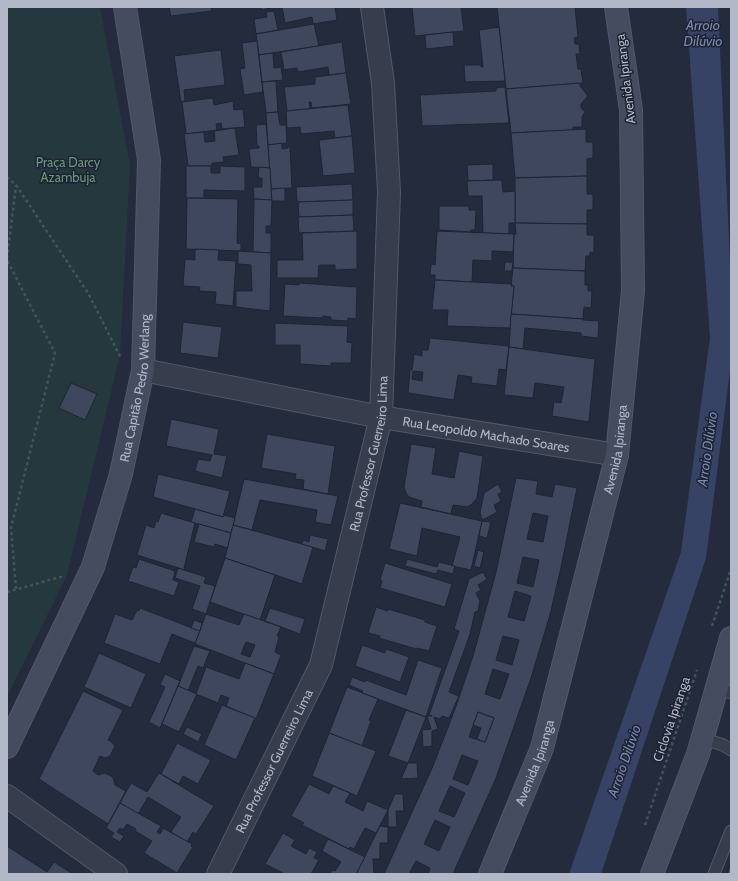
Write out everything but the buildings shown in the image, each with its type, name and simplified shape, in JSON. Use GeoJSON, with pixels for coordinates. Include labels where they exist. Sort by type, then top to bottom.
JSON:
{"type":"FeatureCollection","features":[{"type":"Feature","properties":{"kind":"main road","name":"Rua Capitão Pedro Werlang"},"geometry":{"type":"LineString","coordinates":[[7,747],[93,567],[120,474],[143,370],[149,160],[125,7]]}},
{"type":"Feature","properties":{"kind":"main road","name":"Avenida Ipiranga"},"geometry":{"type":"LineString","coordinates":[[490,874],[542,748],[617,455],[633,291],[631,110],[616,7]]}},
{"type":"Feature","properties":{"kind":"main road"},"geometry":{"type":"LineString","coordinates":[[652,874],[698,754],[702,738],[724,691],[731,638]]}},
{"type":"Feature","properties":{"kind":"street","name":"Rua Professor Guerreiro Lima"},"geometry":{"type":"LineString","coordinates":[[218,874],[321,665],[381,417],[389,192],[383,83],[372,7]]}},
{"type":"Feature","properties":{"kind":"street","name":"Rua Leopoldo Machado Soares"},"geometry":{"type":"LineString","coordinates":[[143,370],[381,417],[617,455]]}},
{"type":"Feature","properties":{"kind":"street"},"geometry":{"type":"LineString","coordinates":[[7,796],[116,874]]}},
{"type":"Feature","properties":{"kind":"lane"},"geometry":{"type":"LineString","coordinates":[[702,738],[723,745],[731,750]]}},
{"type":"Feature","properties":{"kind":"lane"},"geometry":{"type":"LineString","coordinates":[[714,874],[731,832]]}},
{"type":"Feature","properties":{"kind":"path"},"geometry":{"type":"LineString","coordinates":[[7,177],[16,185],[88,293],[122,360]]}},
{"type":"Feature","properties":{"kind":"path"},"geometry":{"type":"LineString","coordinates":[[16,185],[7,260],[55,353],[11,528],[16,589]]}},
{"type":"Feature","properties":{"kind":"path"},"geometry":{"type":"LineString","coordinates":[[711,629],[731,570]]}},
{"type":"Feature","properties":{"kind":"path"},"geometry":{"type":"LineString","coordinates":[[7,592],[68,574]]}},
{"type":"Feature","properties":{"kind":"path","name":"Ciclovia Ipiranga"},"geometry":{"type":"LineString","coordinates":[[644,829],[699,666]]}},
{"type":"Feature","properties":{"kind":"green space","name":"Praça Darcy Azambuja"},"geometry":{"type":"Polygon","coordinates":[[[7,7],[100,7],[130,165],[120,355],[67,575],[7,697],[7,7]]]}},
{"type":"Feature","properties":{"kind":"water","name":"Arroio Dilúvio"},"geometry":{"type":"Polygon","coordinates":[[[686,7],[718,7],[731,282],[731,363],[706,558],[601,874],[569,874],[681,552],[710,338],[686,7]]]}}]}
